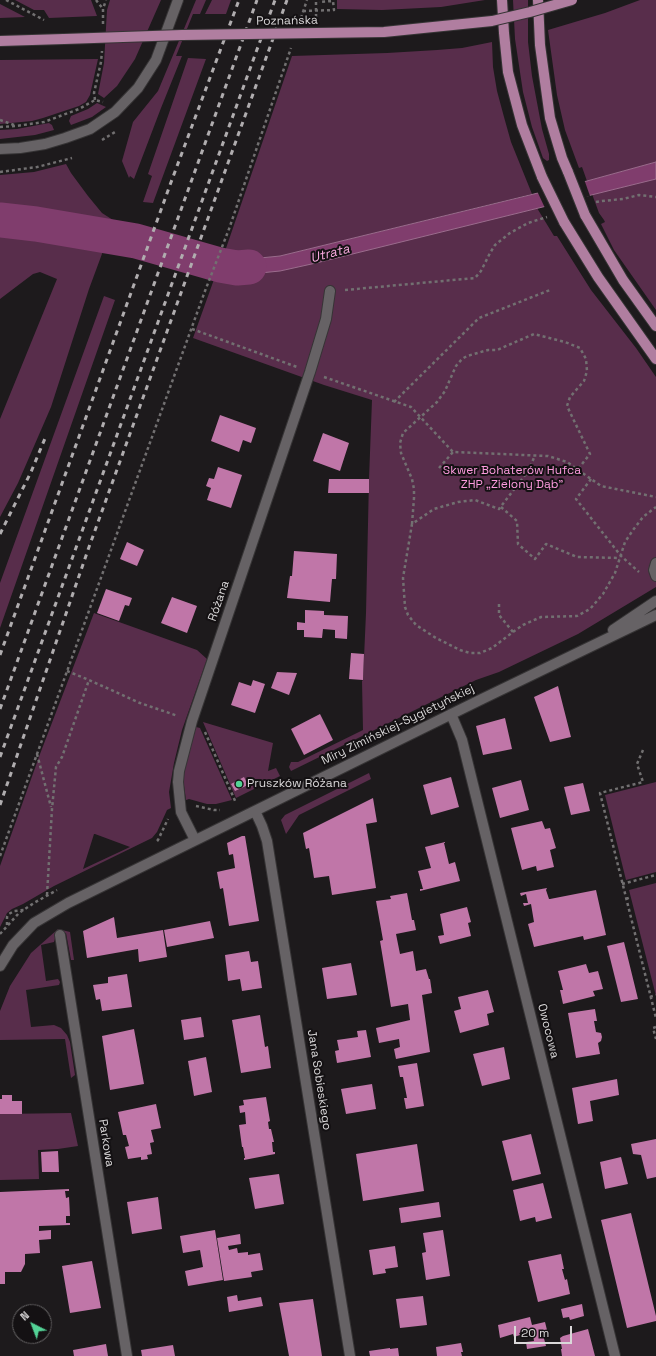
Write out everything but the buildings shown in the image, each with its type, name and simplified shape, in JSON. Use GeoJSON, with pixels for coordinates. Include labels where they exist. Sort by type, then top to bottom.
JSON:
{"type":"FeatureCollection","features":[{"type":"Feature","properties":{"kind":"main road"},"geometry":{"type":"LineString","coordinates":[[502,0],[508,72],[522,125],[542,177],[564,222],[598,277],[656,359]]}},
{"type":"Feature","properties":{"kind":"main road"},"geometry":{"type":"LineString","coordinates":[[538,0],[540,45],[550,118],[562,158],[585,215],[623,280],[656,326]]}},
{"type":"Feature","properties":{"kind":"main road","name":"Poznańska"},"geometry":{"type":"LineString","coordinates":[[0,41],[182,35],[384,32],[492,21],[572,0]]}},
{"type":"Feature","properties":{"kind":"street"},"geometry":{"type":"LineString","coordinates":[[0,150],[45,144],[65,138],[90,129],[115,112],[138,88],[156,60],[178,0]]}},
{"type":"Feature","properties":{"kind":"street","name":"Różana"},"geometry":{"type":"LineString","coordinates":[[195,840],[181,812],[178,776],[192,722],[310,372],[326,319],[330,291]]}},
{"type":"Feature","properties":{"kind":"street"},"geometry":{"type":"LineString","coordinates":[[656,563],[654,570],[656,576]]}},
{"type":"Feature","properties":{"kind":"street","name":"Miry Zimińskiej-Sygietyńskiej"},"geometry":{"type":"LineString","coordinates":[[590,646],[656,601]]}},
{"type":"Feature","properties":{"kind":"street","name":"Miry Zimińskiej-Sygietyńskiej"},"geometry":{"type":"LineString","coordinates":[[0,966],[13,945],[34,923],[68,903],[450,714],[656,615]]}},
{"type":"Feature","properties":{"kind":"street","name":"Owocowa"},"geometry":{"type":"LineString","coordinates":[[450,714],[462,740],[615,1356]]}},
{"type":"Feature","properties":{"kind":"street","name":"Jana Sobieskiego"},"geometry":{"type":"LineString","coordinates":[[254,811],[262,826],[267,841],[350,1356]]}},
{"type":"Feature","properties":{"kind":"street","name":"Parkowa"},"geometry":{"type":"LineString","coordinates":[[60,935],[127,1356]]}},
{"type":"Feature","properties":{"kind":"path"},"geometry":{"type":"LineString","coordinates":[[6,0],[44,20]]}},
{"type":"Feature","properties":{"kind":"path"},"geometry":{"type":"LineString","coordinates":[[96,0],[103,9],[106,0]]}},
{"type":"Feature","properties":{"kind":"path"},"geometry":{"type":"LineString","coordinates":[[301,19],[307,0]]}},
{"type":"Feature","properties":{"kind":"path"},"geometry":{"type":"LineString","coordinates":[[303,11],[334,10],[333,1],[316,2],[316,17]]}},
{"type":"Feature","properties":{"kind":"path"},"geometry":{"type":"LineString","coordinates":[[0,856],[205,291],[229,229],[293,42]]}},
{"type":"Feature","properties":{"kind":"path"},"geometry":{"type":"LineString","coordinates":[[95,100],[94,93],[101,62]]}},
{"type":"Feature","properties":{"kind":"path"},"geometry":{"type":"LineString","coordinates":[[0,127],[44,122],[79,109],[95,100],[105,103]]}},
{"type":"Feature","properties":{"kind":"path"},"geometry":{"type":"LineString","coordinates":[[0,120],[16,126]]}},
{"type":"Feature","properties":{"kind":"path"},"geometry":{"type":"LineString","coordinates":[[0,172],[37,167],[72,158]]}},
{"type":"Feature","properties":{"kind":"path"},"geometry":{"type":"LineString","coordinates":[[594,203],[624,199],[639,194],[656,197]]}},
{"type":"Feature","properties":{"kind":"path"},"geometry":{"type":"LineString","coordinates":[[330,291],[475,278],[481,271],[496,245],[510,233],[528,223],[550,217]]}},
{"type":"Feature","properties":{"kind":"path"},"geometry":{"type":"LineString","coordinates":[[394,402],[479,318],[550,290]]}},
{"type":"Feature","properties":{"kind":"path"},"geometry":{"type":"LineString","coordinates":[[192,329],[411,407],[453,452],[548,456],[567,462],[601,486],[656,497]]}},
{"type":"Feature","properties":{"kind":"path"},"geometry":{"type":"LineString","coordinates":[[578,469],[590,454],[567,406],[570,397],[584,381],[587,371],[586,359],[580,348],[565,342],[534,334],[497,350],[488,350],[467,356],[456,366],[445,391],[437,402],[403,433],[400,443],[401,453],[412,479],[414,489],[412,524],[403,578],[405,607],[408,615],[416,625],[436,638],[460,650],[470,653],[480,653],[492,648],[523,625],[542,617],[577,616],[590,609],[603,594],[615,573],[625,542],[642,517],[656,507]]}},
{"type":"Feature","properties":{"kind":"path"},"geometry":{"type":"LineString","coordinates":[[440,468],[453,452]]}},
{"type":"Feature","properties":{"kind":"path"},"geometry":{"type":"LineString","coordinates":[[412,524],[434,509],[458,502],[475,500],[499,509],[529,470],[535,455]]}},
{"type":"Feature","properties":{"kind":"path"},"geometry":{"type":"LineString","coordinates":[[591,479],[576,499],[621,557],[650,582],[656,576]]}},
{"type":"Feature","properties":{"kind":"path"},"geometry":{"type":"LineString","coordinates":[[501,506],[517,521],[518,544],[535,559],[546,544],[577,557],[621,557]]}},
{"type":"Feature","properties":{"kind":"path"},"geometry":{"type":"LineString","coordinates":[[499,604],[499,615],[513,632]]}},
{"type":"Feature","properties":{"kind":"path"},"geometry":{"type":"LineString","coordinates":[[67,671],[140,703],[192,722]]}},
{"type":"Feature","properties":{"kind":"path"},"geometry":{"type":"LineString","coordinates":[[47,895],[56,767],[62,757],[89,680]]}},
{"type":"Feature","properties":{"kind":"path"},"geometry":{"type":"LineString","coordinates":[[204,731],[236,803]]}},
{"type":"Feature","properties":{"kind":"path"},"geometry":{"type":"LineString","coordinates":[[643,750],[637,764],[643,782],[619,790],[600,793],[656,1018]]}},
{"type":"Feature","properties":{"kind":"path"},"geometry":{"type":"LineString","coordinates":[[37,753],[52,809]]}},
{"type":"Feature","properties":{"kind":"path"},"geometry":{"type":"LineString","coordinates":[[622,884],[630,880],[656,875]]}},
{"type":"Feature","properties":{"kind":"path"},"geometry":{"type":"LineString","coordinates":[[626,898],[631,897]]}},
{"type":"Feature","properties":{"kind":"path"},"geometry":{"type":"LineString","coordinates":[[7,925],[7,917],[10,912],[24,910]]}},
{"type":"Feature","properties":{"kind":"path"},"geometry":{"type":"LineString","coordinates":[[650,997],[656,995]]}},
{"type":"Feature","properties":{"kind":"path"},"geometry":{"type":"LineString","coordinates":[[656,1027],[653,1028],[656,1039]]}},
{"type":"Feature","properties":{"kind":"green space"},"geometry":{"type":"Polygon","coordinates":[[[15,0],[91,0],[97,16],[49,18],[44,10],[34,10],[15,0]]]}},
{"type":"Feature","properties":{"kind":"green space"},"geometry":{"type":"Polygon","coordinates":[[[110,0],[161,0],[135,59],[117,86],[104,98],[98,94],[104,63],[107,10],[110,0]]]}},
{"type":"Feature","properties":{"kind":"green space"},"geometry":{"type":"Polygon","coordinates":[[[196,0],[206,0],[200,14],[193,14],[176,56],[182,56],[134,179],[130,176],[129,178],[122,161],[133,122],[158,91],[196,0]]]}},
{"type":"Feature","properties":{"kind":"green space"},"geometry":{"type":"Polygon","coordinates":[[[212,0],[231,0],[226,14],[205,14],[212,0]]]}},
{"type":"Feature","properties":{"kind":"green space"},"geometry":{"type":"Polygon","coordinates":[[[337,0],[485,0],[441,7],[382,10],[337,9],[337,0]]]}},
{"type":"Feature","properties":{"kind":"green space"},"geometry":{"type":"Polygon","coordinates":[[[513,0],[528,0],[528,42],[532,76],[542,129],[549,154],[549,160],[547,161],[543,158],[532,127],[523,92],[515,39],[513,0]]]}},
{"type":"Feature","properties":{"kind":"green space"},"geometry":{"type":"Polygon","coordinates":[[[640,0],[656,0],[656,162],[587,181],[582,167],[579,168],[565,130],[557,95],[548,30],[605,13],[640,0]]]}},
{"type":"Feature","properties":{"kind":"green space"},"geometry":{"type":"Polygon","coordinates":[[[0,4],[25,17],[0,18],[0,4]]]}},
{"type":"Feature","properties":{"kind":"green space"},"geometry":{"type":"Polygon","coordinates":[[[492,42],[493,67],[497,91],[511,142],[532,194],[280,256],[250,259],[223,257],[292,56],[437,50],[462,48],[492,42]]]}},
{"type":"Feature","properties":{"kind":"green space"},"geometry":{"type":"Polygon","coordinates":[[[188,58],[206,59],[153,203],[143,202],[152,176],[148,174],[188,58]]]}},
{"type":"Feature","properties":{"kind":"green space"},"geometry":{"type":"Polygon","coordinates":[[[98,59],[90,95],[86,102],[79,106],[32,121],[0,124],[0,60],[98,59]]]}},
{"type":"Feature","properties":{"kind":"green space"},"geometry":{"type":"Polygon","coordinates":[[[97,103],[106,107],[92,117],[71,125],[69,121],[71,116],[88,109],[97,103]]]}},
{"type":"Feature","properties":{"kind":"green space"},"geometry":{"type":"Polygon","coordinates":[[[49,123],[52,125],[54,130],[35,135],[0,139],[0,130],[17,129],[49,123]]]}},
{"type":"Feature","properties":{"kind":"green space"},"geometry":{"type":"Polygon","coordinates":[[[66,164],[71,173],[102,213],[113,220],[110,229],[28,214],[0,212],[0,175],[34,172],[66,164]]]}},
{"type":"Feature","properties":{"kind":"green space"},"geometry":{"type":"Polygon","coordinates":[[[656,179],[656,310],[614,250],[601,224],[605,222],[599,213],[592,194],[656,179]]]}},
{"type":"Feature","properties":{"kind":"green space","name":"Skwer Bohaterów Hufca ZHP „Zielony Dąb”"},"geometry":{"type":"Polygon","coordinates":[[[537,208],[554,236],[557,236],[591,290],[636,348],[656,377],[656,587],[578,634],[499,672],[476,680],[291,771],[289,767],[291,762],[298,762],[363,730],[362,681],[366,613],[372,400],[324,385],[193,338],[217,271],[280,271],[537,208]]]}},
{"type":"Feature","properties":{"kind":"green space"},"geometry":{"type":"Polygon","coordinates":[[[0,227],[22,228],[106,243],[89,289],[51,407],[18,483],[0,517],[0,419],[57,279],[40,272],[33,274],[0,299],[0,227]]]}},
{"type":"Feature","properties":{"kind":"green space"},"geometry":{"type":"Polygon","coordinates":[[[104,296],[115,300],[0,628],[0,583],[104,296]]]}},
{"type":"Feature","properties":{"kind":"green space"},"geometry":{"type":"Polygon","coordinates":[[[94,613],[197,650],[207,659],[182,730],[174,763],[169,792],[171,808],[167,810],[157,832],[152,838],[54,886],[12,909],[7,913],[0,927],[0,866],[40,754],[94,613]],[[95,834],[83,869],[130,847],[95,834]]]}},
{"type":"Feature","properties":{"kind":"green space"},"geometry":{"type":"Polygon","coordinates":[[[203,722],[273,743],[268,771],[276,768],[280,776],[236,798],[203,722]]]}},
{"type":"Feature","properties":{"kind":"green space"},"geometry":{"type":"Polygon","coordinates":[[[196,727],[200,728],[232,800],[216,804],[207,804],[189,799],[186,800],[184,773],[186,760],[196,727]]]}},
{"type":"Feature","properties":{"kind":"green space"},"geometry":{"type":"Polygon","coordinates":[[[369,773],[371,779],[299,815],[286,834],[281,820],[285,815],[369,773]]]}},
{"type":"Feature","properties":{"kind":"green space"},"geometry":{"type":"Polygon","coordinates":[[[656,782],[656,872],[626,880],[605,795],[656,782]]]}},
{"type":"Feature","properties":{"kind":"green space"},"geometry":{"type":"Polygon","coordinates":[[[656,883],[656,996],[629,890],[656,883]]]}},
{"type":"Feature","properties":{"kind":"green space"},"geometry":{"type":"Polygon","coordinates":[[[58,929],[70,932],[74,960],[71,960],[66,933],[56,935],[54,942],[41,945],[46,981],[58,979],[60,982],[59,985],[26,990],[31,1027],[54,1025],[61,1028],[67,1035],[70,1042],[75,1075],[71,1078],[65,1039],[0,1040],[0,1011],[10,986],[31,953],[58,929]]]}},
{"type":"Feature","properties":{"kind":"green space"},"geometry":{"type":"Polygon","coordinates":[[[71,1113],[78,1146],[38,1150],[39,1179],[0,1180],[0,1114],[71,1113]]]}},
{"type":"Feature","properties":{"kind":"water"},"geometry":{"type":"Polygon","coordinates":[[[656,162],[656,179],[316,263],[280,271],[250,274],[224,272],[201,265],[205,253],[227,259],[250,259],[280,256],[587,181],[656,162]]]}},
{"type":"Feature","properties":{"kind":"pier"},"geometry":{"type":"Polygon","coordinates":[[[584,179],[590,196],[545,208],[537,191],[584,179]]]}},
{"type":"Feature","properties":{"kind":"waterway","name":"Utrata"},"geometry":{"type":"LineString","coordinates":[[0,220],[36,224],[136,241],[220,265],[237,268],[249,267]]}},
{"type":"Feature","properties":{"kind":"railway"},"geometry":{"type":"LineString","coordinates":[[0,655],[170,185],[239,0]]}},
{"type":"Feature","properties":{"kind":"railway"},"geometry":{"type":"LineString","coordinates":[[0,709],[257,0]]}},
{"type":"Feature","properties":{"kind":"railway"},"geometry":{"type":"LineString","coordinates":[[0,757],[275,0]]}},
{"type":"Feature","properties":{"kind":"railway"},"geometry":{"type":"LineString","coordinates":[[0,805],[89,547],[287,0]]}},
{"type":"Feature","properties":{"kind":"railway"},"geometry":{"type":"LineString","coordinates":[[0,534],[31,472],[46,436]]}},
{"type":"Feature","properties":{"kind":"place","name":"Pruszków Różana"},"geometry":{"type":"Point","coordinates":[239,784]}}]}
